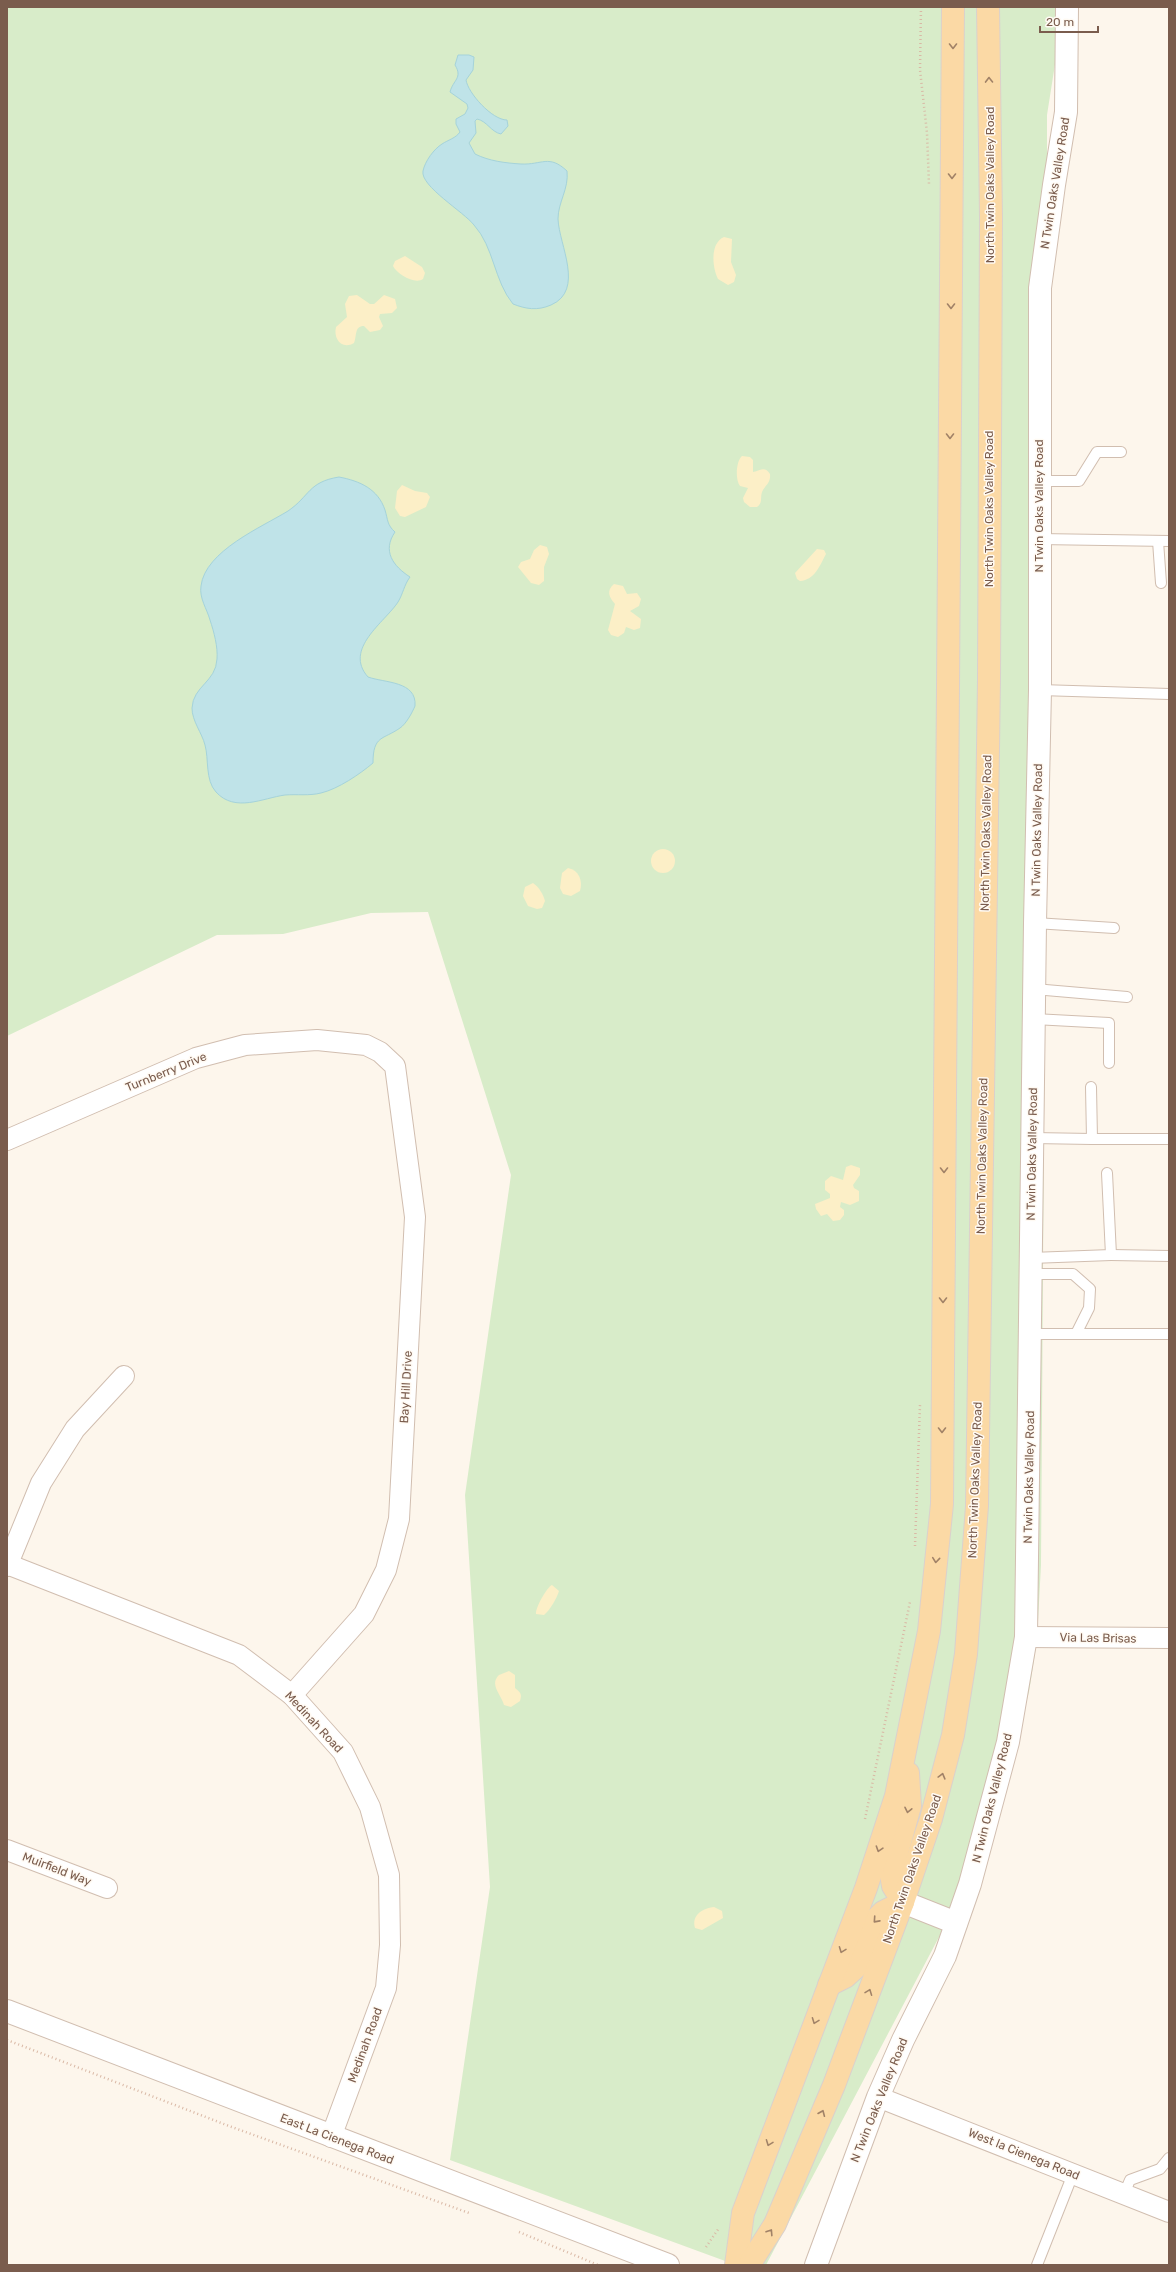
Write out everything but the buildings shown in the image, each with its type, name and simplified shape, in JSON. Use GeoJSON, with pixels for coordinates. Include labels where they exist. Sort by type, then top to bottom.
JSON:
{"type":"FeatureCollection","features":[{"type":"Feature","properties":{"kind":"main road"},"geometry":{"type":"LineString","coordinates":[[736,2265],[743,2213],[866,1888],[893,1804],[907,1744],[928,1631],[942,1504],[953,7]]}},
{"type":"Feature","properties":{"kind":"main road","name":"North Twin Oaks Valley Road"},"geometry":{"type":"LineString","coordinates":[[749,2265],[778,2217],[834,2085],[902,1902],[931,1819],[953,1734],[966,1654],[977,1506],[989,672],[991,217],[988,7]]}},
{"type":"Feature","properties":{"kind":"main road"},"geometry":{"type":"LineString","coordinates":[[829,1985],[845,1977],[856,1967],[872,1923],[884,1912],[902,1902],[893,1886],[891,1874],[910,1806],[907,1744]]}},
{"type":"Feature","properties":{"kind":"street","name":"N Twin Oaks Valley Road"},"geometry":{"type":"LineString","coordinates":[[816,2265],[878,2097],[902,2040],[945,1956],[970,1884],[1008,1742],[1026,1637],[1033,1138],[1034,923],[1040,690],[1038,539],[1040,288],[1054,185],[1066,112],[1068,7]]}},
{"type":"Feature","properties":{"kind":"street","name":"Turnberry Drive"},"geometry":{"type":"LineString","coordinates":[[7,1140],[196,1058],[245,1045],[317,1040],[366,1045],[380,1052]]}},
{"type":"Feature","properties":{"kind":"street","name":"Bay Hill Drive"},"geometry":{"type":"LineString","coordinates":[[292,1695],[364,1614],[386,1570],[399,1519],[415,1217],[395,1066],[380,1052]]}},
{"type":"Feature","properties":{"kind":"street"},"geometry":{"type":"LineString","coordinates":[[7,1564],[41,1484],[75,1429],[124,1376]]}},
{"type":"Feature","properties":{"kind":"street","name":"Medinah Road"},"geometry":{"type":"LineString","coordinates":[[7,1564],[239,1655],[292,1695],[343,1752],[370,1807],[388,1875],[390,1945],[386,1988],[331,2137]]}},
{"type":"Feature","properties":{"kind":"street","name":"Via Las Brisas"},"geometry":{"type":"LineString","coordinates":[[1026,1637],[1169,1638]]}},
{"type":"Feature","properties":{"kind":"street","name":"Muirfield Way"},"geometry":{"type":"LineString","coordinates":[[7,1850],[107,1888]]}},
{"type":"Feature","properties":{"kind":"street"},"geometry":{"type":"LineString","coordinates":[[902,1902],[956,1923]]}},
{"type":"Feature","properties":{"kind":"street","name":"East La Cienega Road"},"geometry":{"type":"LineString","coordinates":[[7,2011],[331,2137],[668,2265]]}},
{"type":"Feature","properties":{"kind":"street","name":"West la Cienega Road"},"geometry":{"type":"LineString","coordinates":[[878,2097],[1169,2212]]}},
{"type":"Feature","properties":{"kind":"lane"},"geometry":{"type":"LineString","coordinates":[[1039,481],[1079,481],[1097,452],[1121,452]]}},
{"type":"Feature","properties":{"kind":"lane"},"geometry":{"type":"LineString","coordinates":[[1038,539],[1169,541]]}},
{"type":"Feature","properties":{"kind":"lane"},"geometry":{"type":"LineString","coordinates":[[1158,541],[1161,583]]}},
{"type":"Feature","properties":{"kind":"lane"},"geometry":{"type":"LineString","coordinates":[[1040,690],[1169,694]]}},
{"type":"Feature","properties":{"kind":"lane"},"geometry":{"type":"LineString","coordinates":[[1034,923],[1114,928]]}},
{"type":"Feature","properties":{"kind":"lane"},"geometry":{"type":"LineString","coordinates":[[1034,989],[1126,997]]}},
{"type":"Feature","properties":{"kind":"lane"},"geometry":{"type":"LineString","coordinates":[[1034,1019],[1109,1022],[1109,1063]]}},
{"type":"Feature","properties":{"kind":"lane"},"geometry":{"type":"LineString","coordinates":[[1091,1087],[1092,1139]]}},
{"type":"Feature","properties":{"kind":"lane"},"geometry":{"type":"LineString","coordinates":[[1033,1138],[1169,1139]]}},
{"type":"Feature","properties":{"kind":"lane"},"geometry":{"type":"LineString","coordinates":[[1107,1173],[1111,1255]]}},
{"type":"Feature","properties":{"kind":"lane"},"geometry":{"type":"LineString","coordinates":[[1031,1266],[1111,1255],[1169,1256]]}},
{"type":"Feature","properties":{"kind":"lane"},"geometry":{"type":"LineString","coordinates":[[1031,1266],[1073,1274],[1090,1289],[1089,1308],[1076,1334]]}},
{"type":"Feature","properties":{"kind":"lane"},"geometry":{"type":"LineString","coordinates":[[1030,1334],[1169,1334]]}},
{"type":"Feature","properties":{"kind":"lane"},"geometry":{"type":"LineString","coordinates":[[1124,2194],[1130,2180],[1160,2169],[1169,2158]]}},
{"type":"Feature","properties":{"kind":"lane"},"geometry":{"type":"LineString","coordinates":[[1037,2265],[1073,2174]]}},
{"type":"Feature","properties":{"kind":"path"},"geometry":{"type":"LineString","coordinates":[[921,7],[920,70],[928,133],[929,186]]}},
{"type":"Feature","properties":{"kind":"path"},"geometry":{"type":"LineString","coordinates":[[915,1547],[920,1401]]}},
{"type":"Feature","properties":{"kind":"path"},"geometry":{"type":"LineString","coordinates":[[865,1820],[910,1600]]}},
{"type":"Feature","properties":{"kind":"path"},"geometry":{"type":"LineString","coordinates":[[7,2040],[229,2126],[472,2214]]}},
{"type":"Feature","properties":{"kind":"path"},"geometry":{"type":"LineString","coordinates":[[706,2247],[717,2234],[719,2226]]}},
{"type":"Feature","properties":{"kind":"path"},"geometry":{"type":"LineString","coordinates":[[515,2230],[598,2265]]}},
{"type":"Feature","properties":{"kind":"green space"},"geometry":{"type":"Polygon","coordinates":[[[7,7],[1064,7],[1047,115],[1047,678],[1041,1565],[1037,1640],[1029,1692],[1013,1751],[958,1901],[766,2265],[736,2265],[450,2160],[490,1887],[465,1495],[511,1175],[428,912],[371,913],[283,934],[217,935],[7,1036],[7,7]]]}},
{"type":"Feature","properties":{"kind":"sand"},"geometry":{"type":"Polygon","coordinates":[[[724,237],[732,239],[731,262],[736,275],[734,282],[728,285],[718,279],[714,268],[714,250],[719,240],[724,237]]]}},
{"type":"Feature","properties":{"kind":"sand"},"geometry":{"type":"Polygon","coordinates":[[[405,256],[422,267],[425,273],[423,279],[416,281],[411,280],[395,269],[393,266],[395,261],[405,256]]]}},
{"type":"Feature","properties":{"kind":"sand"},"geometry":{"type":"Polygon","coordinates":[[[357,295],[370,304],[374,304],[384,295],[395,299],[397,308],[392,313],[380,314],[379,317],[383,326],[380,330],[370,332],[364,326],[361,326],[357,330],[354,343],[350,345],[342,344],[337,339],[335,331],[336,327],[347,317],[345,304],[349,296],[357,295]]]}},
{"type":"Feature","properties":{"kind":"sand"},"geometry":{"type":"Polygon","coordinates":[[[742,456],[750,457],[753,460],[753,472],[765,469],[770,474],[770,480],[762,492],[761,502],[757,507],[750,507],[744,502],[743,498],[748,488],[740,486],[738,483],[737,466],[742,456]]]}},
{"type":"Feature","properties":{"kind":"sand"},"geometry":{"type":"Polygon","coordinates":[[[402,485],[415,491],[427,493],[430,497],[426,507],[405,517],[400,516],[395,508],[397,491],[402,485]]]}},
{"type":"Feature","properties":{"kind":"sand"},"geometry":{"type":"Polygon","coordinates":[[[540,545],[547,547],[549,554],[544,567],[544,581],[539,585],[531,583],[518,567],[521,562],[530,559],[534,550],[540,545]]]}},
{"type":"Feature","properties":{"kind":"sand"},"geometry":{"type":"Polygon","coordinates":[[[817,549],[824,550],[826,554],[822,563],[810,578],[800,581],[797,579],[795,573],[817,549]]]}},
{"type":"Feature","properties":{"kind":"sand"},"geometry":{"type":"Polygon","coordinates":[[[614,584],[623,586],[627,594],[637,593],[641,599],[639,606],[630,611],[641,619],[640,628],[634,630],[626,627],[624,633],[618,637],[611,635],[608,630],[615,604],[611,599],[609,592],[614,584]]]}},
{"type":"Feature","properties":{"kind":"sand"},"geometry":{"type":"Polygon","coordinates":[[[663,849],[668,850],[674,856],[674,866],[668,872],[663,873],[658,872],[652,866],[651,861],[652,856],[658,850],[663,849]]]}},
{"type":"Feature","properties":{"kind":"sand"},"geometry":{"type":"Polygon","coordinates":[[[568,868],[575,871],[579,876],[581,883],[580,891],[571,896],[563,894],[560,888],[562,873],[568,868]]]}},
{"type":"Feature","properties":{"kind":"sand"},"geometry":{"type":"Polygon","coordinates":[[[533,883],[542,893],[544,898],[545,901],[542,908],[537,909],[528,906],[523,896],[525,887],[533,883]]]}},
{"type":"Feature","properties":{"kind":"sand"},"geometry":{"type":"Polygon","coordinates":[[[851,1165],[860,1168],[860,1175],[853,1185],[854,1188],[859,1191],[859,1201],[850,1205],[841,1202],[840,1207],[844,1210],[844,1215],[840,1220],[833,1221],[827,1214],[821,1216],[816,1209],[815,1204],[830,1198],[830,1194],[825,1190],[825,1181],[831,1176],[843,1180],[846,1167],[851,1165]]]}},
{"type":"Feature","properties":{"kind":"sand"},"geometry":{"type":"Polygon","coordinates":[[[552,1585],[559,1591],[555,1600],[544,1615],[536,1614],[537,1607],[547,1590],[552,1585]]]}},
{"type":"Feature","properties":{"kind":"sand"},"geometry":{"type":"Polygon","coordinates":[[[509,1671],[515,1675],[515,1688],[521,1695],[520,1701],[511,1707],[504,1705],[495,1686],[496,1679],[499,1675],[509,1671]]]}},
{"type":"Feature","properties":{"kind":"sand"},"geometry":{"type":"Polygon","coordinates":[[[714,1907],[722,1911],[723,1918],[702,1930],[695,1928],[694,1923],[696,1916],[706,1909],[714,1907]]]}},
{"type":"Feature","properties":{"kind":"water"},"geometry":{"type":"Polygon","coordinates":[[[458,55],[469,55],[474,57],[473,70],[466,80],[471,92],[488,111],[501,119],[507,120],[508,126],[501,134],[494,131],[480,120],[477,119],[475,121],[476,133],[469,143],[475,154],[491,160],[509,163],[528,164],[550,162],[561,166],[567,171],[565,190],[558,213],[558,219],[559,230],[568,266],[567,289],[561,298],[546,307],[532,309],[513,304],[502,285],[481,234],[469,220],[428,184],[424,177],[423,171],[428,159],[439,146],[460,132],[456,124],[456,119],[465,114],[468,108],[467,104],[450,92],[458,76],[455,65],[458,55]]]}},
{"type":"Feature","properties":{"kind":"water"},"geometry":{"type":"Polygon","coordinates":[[[339,477],[354,481],[367,487],[378,497],[385,510],[389,525],[395,532],[389,546],[391,558],[404,573],[410,577],[398,602],[376,627],[363,646],[360,656],[362,667],[368,677],[399,684],[405,687],[411,692],[414,698],[415,706],[409,718],[402,726],[377,743],[373,754],[373,763],[341,785],[328,791],[316,794],[285,795],[259,801],[240,803],[232,802],[216,792],[210,782],[205,745],[192,713],[193,701],[196,694],[213,673],[216,667],[217,659],[214,634],[201,595],[201,586],[205,573],[223,551],[236,541],[288,511],[310,490],[321,482],[339,477]]]}}]}
